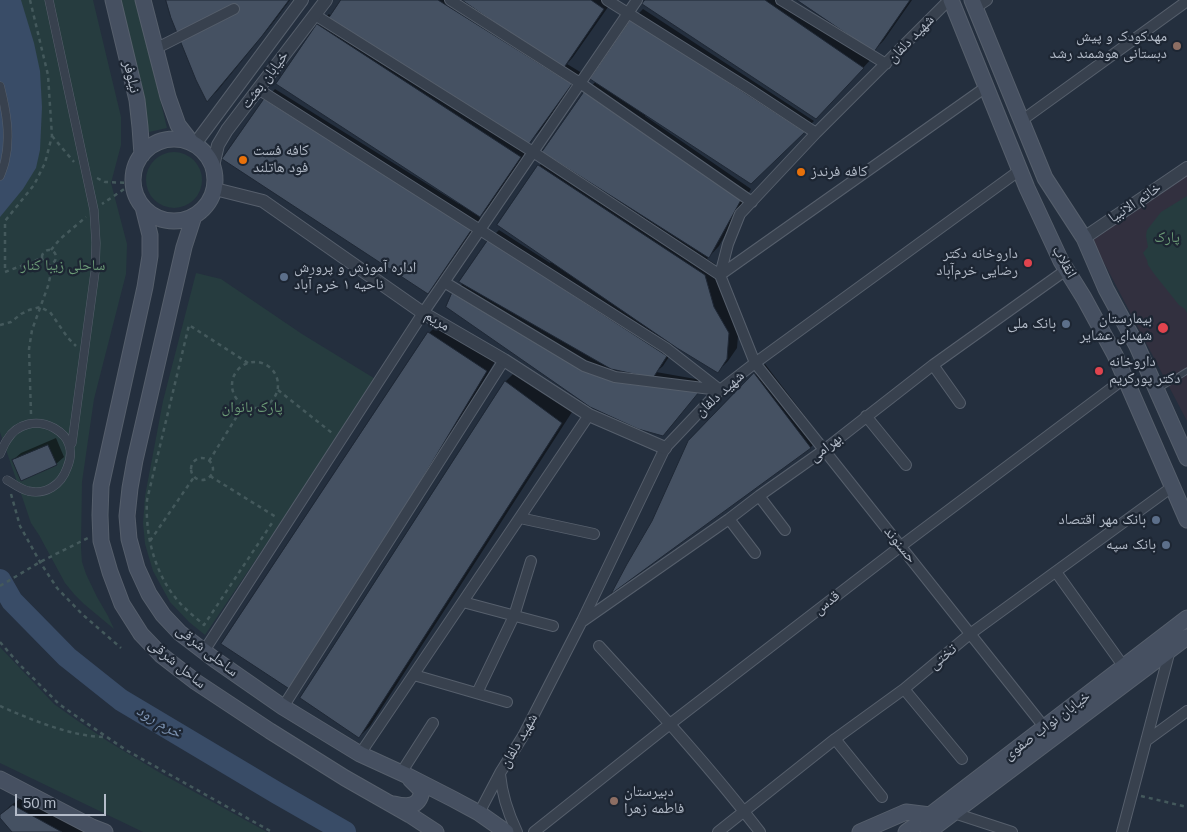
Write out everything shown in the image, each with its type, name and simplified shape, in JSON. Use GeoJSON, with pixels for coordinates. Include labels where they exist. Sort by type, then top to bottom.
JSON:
{"type":"FeatureCollection","features":[{"type":"Feature","properties":{"kind":"main road","name":"نیلوفر"},"geometry":{"type":"LineString","coordinates":[[113,0],[137,100],[142,155]]}},
{"type":"Feature","properties":{"kind":"main road","name":"نیلوفر"},"geometry":{"type":"LineString","coordinates":[[143,0],[168,97],[178,125],[194,143]]}},
{"type":"Feature","properties":{"kind":"main road","name":"انقلاب"},"geometry":{"type":"LineString","coordinates":[[950,0],[1020,170],[1061,261],[1084,298],[1125,378],[1187,520]]}},
{"type":"Feature","properties":{"kind":"main road","name":"انقلاب"},"geometry":{"type":"LineString","coordinates":[[978,3],[1021,121],[1045,178],[1084,238],[1106,289],[1137,346],[1187,458]]}},
{"type":"Feature","properties":{"kind":"main road"},"geometry":{"type":"LineString","coordinates":[[171,138],[194,143],[209,157],[213,166],[216,177],[215,189],[210,200],[194,216],[181,220],[167,220],[154,216],[143,207],[136,195],[133,183],[134,169],[139,158],[148,148],[158,142],[171,138]]}},
{"type":"Feature","properties":{"kind":"main road","name":"ساحل شرقی"},"geometry":{"type":"LineString","coordinates":[[143,207],[150,235],[150,256],[145,287],[101,486],[101,541],[122,604],[141,634],[161,655],[196,682],[270,731],[437,832]]}},
{"type":"Feature","properties":{"kind":"main road","name":"ساحلی شرقی"},"geometry":{"type":"LineString","coordinates":[[194,216],[184,247],[134,460],[130,488],[127,516],[129,539],[137,568],[149,594],[163,615],[174,627],[214,659],[283,707],[360,754],[479,813],[506,832]]}},
{"type":"Feature","properties":{"kind":"main road"},"geometry":{"type":"LineString","coordinates":[[1104,335],[1125,323]]}},
{"type":"Feature","properties":{"kind":"main road","name":"خیابان نواب صفوی"},"geometry":{"type":"LineString","coordinates":[[906,832],[1187,618]]}},
{"type":"Feature","properties":{"kind":"main road","name":"خیابان نواب صفوی"},"geometry":{"type":"LineString","coordinates":[[928,832],[1187,637]]}},
{"type":"Feature","properties":{"kind":"main road"},"geometry":{"type":"LineString","coordinates":[[390,803],[403,806],[414,804],[420,799],[422,791],[405,775]]}},
{"type":"Feature","properties":{"kind":"main road"},"geometry":{"type":"LineString","coordinates":[[2,790],[28,794],[105,832]]}},
{"type":"Feature","properties":{"kind":"main road"},"geometry":{"type":"LineString","coordinates":[[437,832],[424,817],[424,809],[428,802],[439,798],[454,799]]}},
{"type":"Feature","properties":{"kind":"main road"},"geometry":{"type":"LineString","coordinates":[[860,832],[906,812],[930,815]]}},
{"type":"Feature","properties":{"kind":"street"},"geometry":{"type":"LineString","coordinates":[[7,480],[19,488],[28,491],[48,490],[57,485],[65,473],[70,460],[70,446],[95,272],[94,210],[49,0]]}},
{"type":"Feature","properties":{"kind":"street","name":"خیابان بعثت"},"geometry":{"type":"LineString","coordinates":[[194,143],[302,0]]}},
{"type":"Feature","properties":{"kind":"street","name":"خیابان بعثت"},"geometry":{"type":"LineString","coordinates":[[213,166],[218,145],[227,130],[326,0]]}},
{"type":"Feature","properties":{"kind":"street"},"geometry":{"type":"LineString","coordinates":[[450,0],[580,83],[752,202]]}},
{"type":"Feature","properties":{"kind":"street"},"geometry":{"type":"LineString","coordinates":[[607,0],[816,133]]}},
{"type":"Feature","properties":{"kind":"street"},"geometry":{"type":"LineString","coordinates":[[204,651],[423,312],[637,0]]}},
{"type":"Feature","properties":{"kind":"street"},"geometry":{"type":"LineString","coordinates":[[781,0],[886,64]]}},
{"type":"Feature","properties":{"kind":"street","name":"شهید دلفان"},"geometry":{"type":"LineString","coordinates":[[517,832],[506,809],[500,773],[523,736],[582,621],[665,448],[720,390],[755,363],[720,275],[728,244],[740,214],[816,133],[950,0]]}},
{"type":"Feature","properties":{"kind":"street"},"geometry":{"type":"LineString","coordinates":[[1021,121],[1187,1]]}},
{"type":"Feature","properties":{"kind":"street"},"geometry":{"type":"LineString","coordinates":[[155,49],[234,9]]}},
{"type":"Feature","properties":{"kind":"street"},"geometry":{"type":"LineString","coordinates":[[315,14],[533,152],[720,275],[986,87]]}},
{"type":"Feature","properties":{"kind":"street"},"geometry":{"type":"LineString","coordinates":[[0,86],[5,103],[8,129],[6,161],[0,176]]}},
{"type":"Feature","properties":{"kind":"street"},"geometry":{"type":"LineString","coordinates":[[258,89],[666,348],[720,390]]}},
{"type":"Feature","properties":{"kind":"street","name":"خاتم الانبیا"},"geometry":{"type":"LineString","coordinates":[[1084,238],[1187,168]]}},
{"type":"Feature","properties":{"kind":"street"},"geometry":{"type":"LineString","coordinates":[[755,363],[1020,170]]}},
{"type":"Feature","properties":{"kind":"street","name":"مریم"},"geometry":{"type":"LineString","coordinates":[[215,189],[263,201],[423,312],[504,360],[589,415],[665,448]]}},
{"type":"Feature","properties":{"kind":"street","name":"بهرامی"},"geometry":{"type":"LineString","coordinates":[[582,621],[730,519],[824,450],[933,365],[1066,270]]}},
{"type":"Feature","properties":{"kind":"street"},"geometry":{"type":"LineString","coordinates":[[444,282],[584,366],[615,377],[720,390]]}},
{"type":"Feature","properties":{"kind":"street"},"geometry":{"type":"LineString","coordinates":[[283,707],[504,360]]}},
{"type":"Feature","properties":{"kind":"street","name":"حسنوند"},"geometry":{"type":"LineString","coordinates":[[755,363],[1045,728]]}},
{"type":"Feature","properties":{"kind":"street"},"geometry":{"type":"LineString","coordinates":[[933,365],[960,403]]}},
{"type":"Feature","properties":{"kind":"street","name":"قدس"},"geometry":{"type":"LineString","coordinates":[[534,832],[670,724],[901,546],[1125,378]]}},
{"type":"Feature","properties":{"kind":"street"},"geometry":{"type":"LineString","coordinates":[[360,754],[589,415]]}},
{"type":"Feature","properties":{"kind":"street"},"geometry":{"type":"LineString","coordinates":[[866,416],[906,465]]}},
{"type":"Feature","properties":{"kind":"street"},"geometry":{"type":"LineString","coordinates":[[0,454],[6,440],[12,433],[31,423],[47,425],[56,429],[65,436],[70,446]]}},
{"type":"Feature","properties":{"kind":"street","name":"تختی"},"geometry":{"type":"LineString","coordinates":[[718,832],[835,740],[904,689],[970,634],[1172,487]]}},
{"type":"Feature","properties":{"kind":"street"},"geometry":{"type":"LineString","coordinates":[[759,496],[785,530]]}},
{"type":"Feature","properties":{"kind":"street"},"geometry":{"type":"LineString","coordinates":[[520,518],[594,534]]}},
{"type":"Feature","properties":{"kind":"street"},"geometry":{"type":"LineString","coordinates":[[730,519],[755,552]]}},
{"type":"Feature","properties":{"kind":"street"},"geometry":{"type":"LineString","coordinates":[[477,693],[514,616],[531,561]]}},
{"type":"Feature","properties":{"kind":"street"},"geometry":{"type":"LineString","coordinates":[[1056,572],[1124,667]]}},
{"type":"Feature","properties":{"kind":"street"},"geometry":{"type":"LineString","coordinates":[[463,602],[553,626]]}},
{"type":"Feature","properties":{"kind":"street"},"geometry":{"type":"LineString","coordinates":[[598,646],[670,724],[760,832]]}},
{"type":"Feature","properties":{"kind":"street"},"geometry":{"type":"LineString","coordinates":[[1122,832],[1170,650]]}},
{"type":"Feature","properties":{"kind":"street"},"geometry":{"type":"LineString","coordinates":[[414,674],[507,702]]}},
{"type":"Feature","properties":{"kind":"street"},"geometry":{"type":"LineString","coordinates":[[904,689],[962,759]]}},
{"type":"Feature","properties":{"kind":"street"},"geometry":{"type":"LineString","coordinates":[[1146,741],[1187,711]]}},
{"type":"Feature","properties":{"kind":"street"},"geometry":{"type":"LineString","coordinates":[[405,775],[432,723]]}},
{"type":"Feature","properties":{"kind":"street"},"geometry":{"type":"LineString","coordinates":[[835,740],[882,797]]}},
{"type":"Feature","properties":{"kind":"street"},"geometry":{"type":"LineString","coordinates":[[479,813],[500,773]]}},
{"type":"Feature","properties":{"kind":"street"},"geometry":{"type":"LineString","coordinates":[[954,813],[1012,832]]}},
{"type":"Feature","properties":{"kind":"lane"},"geometry":{"type":"LineString","coordinates":[[1156,390],[1187,371]]}},
{"type":"Feature","properties":{"kind":"path"},"geometry":{"type":"LineString","coordinates":[[30,0],[48,75],[52,136],[45,163],[34,185],[5,221],[5,272],[42,258],[46,251],[53,251],[56,254],[56,258],[51,264],[48,286],[32,330],[29,349],[31,423]]}},
{"type":"Feature","properties":{"kind":"path"},"geometry":{"type":"LineString","coordinates":[[42,258],[47,264],[51,264]]}},
{"type":"Feature","properties":{"kind":"path"},"geometry":{"type":"LineString","coordinates":[[0,326],[11,322],[29,310],[40,307],[50,312],[68,338],[85,351]]}},
{"type":"Feature","properties":{"kind":"path"},"geometry":{"type":"LineString","coordinates":[[210,476],[276,517],[204,625],[179,603],[160,572],[150,541],[146,516],[147,500],[189,325],[248,363]]}},
{"type":"Feature","properties":{"kind":"path"},"geometry":{"type":"LineString","coordinates":[[260,362],[271,368],[277,378],[278,390],[273,400],[265,406],[254,408],[244,405],[236,398],[232,388],[233,377],[239,368],[248,363],[260,362]]}},
{"type":"Feature","properties":{"kind":"path"},"geometry":{"type":"LineString","coordinates":[[278,390],[332,433],[327,440]]}},
{"type":"Feature","properties":{"kind":"path"},"geometry":{"type":"LineString","coordinates":[[210,460],[244,405]]}},
{"type":"Feature","properties":{"kind":"path"},"geometry":{"type":"LineString","coordinates":[[198,458],[210,460],[213,471],[210,476],[205,480],[194,477],[191,472],[191,466],[194,461],[198,458]]}},
{"type":"Feature","properties":{"kind":"path"},"geometry":{"type":"LineString","coordinates":[[150,541],[194,477]]}},
{"type":"Feature","properties":{"kind":"path"},"geometry":{"type":"LineString","coordinates":[[7,480],[20,526],[57,588],[75,608],[121,648]]}},
{"type":"Feature","properties":{"kind":"path"},"geometry":{"type":"LineString","coordinates":[[0,586],[40,562],[101,532]]}},
{"type":"Feature","properties":{"kind":"path"},"geometry":{"type":"LineString","coordinates":[[0,642],[59,704],[106,737],[272,832]]}},
{"type":"Feature","properties":{"kind":"path"},"geometry":{"type":"LineString","coordinates":[[0,706],[49,725],[92,737],[106,737]]}},
{"type":"Feature","properties":{"kind":"path"},"geometry":{"type":"LineString","coordinates":[[1132,794],[1187,807]]}},
{"type":"Feature","properties":{"kind":"shaded area","name":"بیمارستان شهدای عشایر"},"geometry":{"type":"Polygon","coordinates":[[[1187,169],[1187,421],[1089,234],[1187,169]]]}},
{"type":"Feature","properties":{"kind":"green space","name":"ساحلی زیبا کنار"},"geometry":{"type":"Polygon","coordinates":[[[0,0],[93,0],[121,117],[121,145],[111,183],[127,244],[126,274],[94,399],[82,482],[81,548],[82,562],[86,574],[114,629],[84,604],[65,583],[31,523],[0,432],[0,0]]]}},
{"type":"Feature","properties":{"kind":"green space"},"geometry":{"type":"Polygon","coordinates":[[[118,0],[136,0],[167,128],[149,132],[118,0]]]}},
{"type":"Feature","properties":{"kind":"green space"},"geometry":{"type":"Polygon","coordinates":[[[168,152],[180,152],[194,160],[202,174],[200,191],[194,200],[180,208],[168,208],[158,203],[151,196],[146,186],[146,174],[151,164],[158,157],[168,152]]]}},
{"type":"Feature","properties":{"kind":"green space","name":"پارک"},"geometry":{"type":"Polygon","coordinates":[[[1187,196],[1187,313],[1155,275],[1143,253],[1148,247],[1147,230],[1161,212],[1187,196]]]}},
{"type":"Feature","properties":{"kind":"green space","name":"پارک بانوان"},"geometry":{"type":"Polygon","coordinates":[[[196,273],[221,279],[302,334],[377,380],[205,635],[189,622],[170,602],[153,571],[145,544],[143,523],[145,496],[163,401],[196,273]]]}},
{"type":"Feature","properties":{"kind":"green space"},"geometry":{"type":"Polygon","coordinates":[[[0,647],[54,704],[75,719],[162,774],[267,832],[143,832],[0,763],[0,647]]]}},
{"type":"Feature","properties":{"kind":"water"},"geometry":{"type":"Polygon","coordinates":[[[0,0],[21,0],[40,71],[42,107],[40,150],[36,168],[23,189],[0,217],[0,0]]]}},
{"type":"Feature","properties":{"kind":"building"},"geometry":{"type":"Polygon","coordinates":[[[166,0],[289,0],[262,36],[207,102],[171,18],[166,0]]]}},
{"type":"Feature","properties":{"kind":"building"},"geometry":{"type":"Polygon","coordinates":[[[341,0],[438,0],[572,84],[529,144],[329,18],[341,0]]]}},
{"type":"Feature","properties":{"kind":"building"},"geometry":{"type":"Polygon","coordinates":[[[462,0],[591,0],[604,9],[563,69],[462,0]]]}},
{"type":"Feature","properties":{"kind":"building"},"geometry":{"type":"Polygon","coordinates":[[[645,0],[765,0],[864,68],[816,119],[642,4],[645,0]]]}},
{"type":"Feature","properties":{"kind":"building"},"geometry":{"type":"Polygon","coordinates":[[[797,0],[910,0],[874,52],[797,0]]]}},
{"type":"Feature","properties":{"kind":"building"},"geometry":{"type":"Polygon","coordinates":[[[631,19],[805,132],[751,184],[590,79],[631,19]]]}},
{"type":"Feature","properties":{"kind":"building"},"geometry":{"type":"Polygon","coordinates":[[[317,24],[521,157],[480,217],[276,84],[317,24]]]}},
{"type":"Feature","properties":{"kind":"building"},"geometry":{"type":"Polygon","coordinates":[[[584,92],[741,200],[709,258],[542,152],[584,92]]]}},
{"type":"Feature","properties":{"kind":"building"},"geometry":{"type":"Polygon","coordinates":[[[264,99],[472,229],[428,294],[222,159],[264,99]]]}},
{"type":"Feature","properties":{"kind":"building"},"geometry":{"type":"Polygon","coordinates":[[[538,165],[705,275],[714,307],[729,333],[727,359],[718,373],[677,348],[497,225],[538,165]]]}},
{"type":"Feature","properties":{"kind":"building"},"geometry":{"type":"Polygon","coordinates":[[[488,240],[667,356],[653,378],[611,369],[459,282],[488,240]]]}},
{"type":"Feature","properties":{"kind":"building"},"geometry":{"type":"Polygon","coordinates":[[[452,293],[589,373],[699,392],[663,436],[638,429],[590,407],[446,307],[452,293]]]}},
{"type":"Feature","properties":{"kind":"building"},"geometry":{"type":"Polygon","coordinates":[[[428,332],[487,371],[294,692],[221,644],[428,332]]]}},
{"type":"Feature","properties":{"kind":"building"},"geometry":{"type":"Polygon","coordinates":[[[754,373],[811,448],[611,594],[652,521],[688,441],[754,373]]]}},
{"type":"Feature","properties":{"kind":"building"},"geometry":{"type":"Polygon","coordinates":[[[505,381],[562,423],[359,738],[300,698],[505,381]]]}},
{"type":"Feature","properties":{"kind":"building"},"geometry":{"type":"Polygon","coordinates":[[[48,445],[57,465],[21,481],[12,460],[48,445]]]}},
{"type":"Feature","properties":{"kind":"building"},"geometry":{"type":"Polygon","coordinates":[[[13,805],[62,832],[12,832],[0,818],[0,815],[13,805]]]}},
{"type":"Feature","properties":{"kind":"waterway","name":"خرم رود"},"geometry":{"type":"LineString","coordinates":[[0,580],[12,601],[67,657],[121,700],[345,832]]}},
{"type":"Feature","properties":{"kind":"place","name":"مهدکودک و پیش دبستانی هوشمند رشد"},"geometry":{"type":"Point","coordinates":[1177,46]}},
{"type":"Feature","properties":{"kind":"place","name":"کافه فست فود هاتلند"},"geometry":{"type":"Point","coordinates":[243,160]}},
{"type":"Feature","properties":{"kind":"place","name":"کافه فرندز"},"geometry":{"type":"Point","coordinates":[801,172]}},
{"type":"Feature","properties":{"kind":"place","name":"داروخانه دکتر رضایی خرم‌آباد"},"geometry":{"type":"Point","coordinates":[1028,263]}},
{"type":"Feature","properties":{"kind":"place","name":"اداره آموزش و پرورش ناحیه ۱ خرم آباد"},"geometry":{"type":"Point","coordinates":[284,277]}},
{"type":"Feature","properties":{"kind":"place","name":"بانک ملی"},"geometry":{"type":"Point","coordinates":[1066,324]}},
{"type":"Feature","properties":{"kind":"place","name":"بیمارستان شهدای عشایر"},"geometry":{"type":"Point","coordinates":[1163,328]}},
{"type":"Feature","properties":{"kind":"place","name":"داروخانه دکتر پورکریم"},"geometry":{"type":"Point","coordinates":[1099,371]}},
{"type":"Feature","properties":{"kind":"place","name":"بانک مهر اقتصاد"},"geometry":{"type":"Point","coordinates":[1156,520]}},
{"type":"Feature","properties":{"kind":"place","name":"بانک سپه"},"geometry":{"type":"Point","coordinates":[1166,545]}},
{"type":"Feature","properties":{"kind":"place","name":"دبیرستان فاطمه زهرا"},"geometry":{"type":"Point","coordinates":[614,801]}}]}
